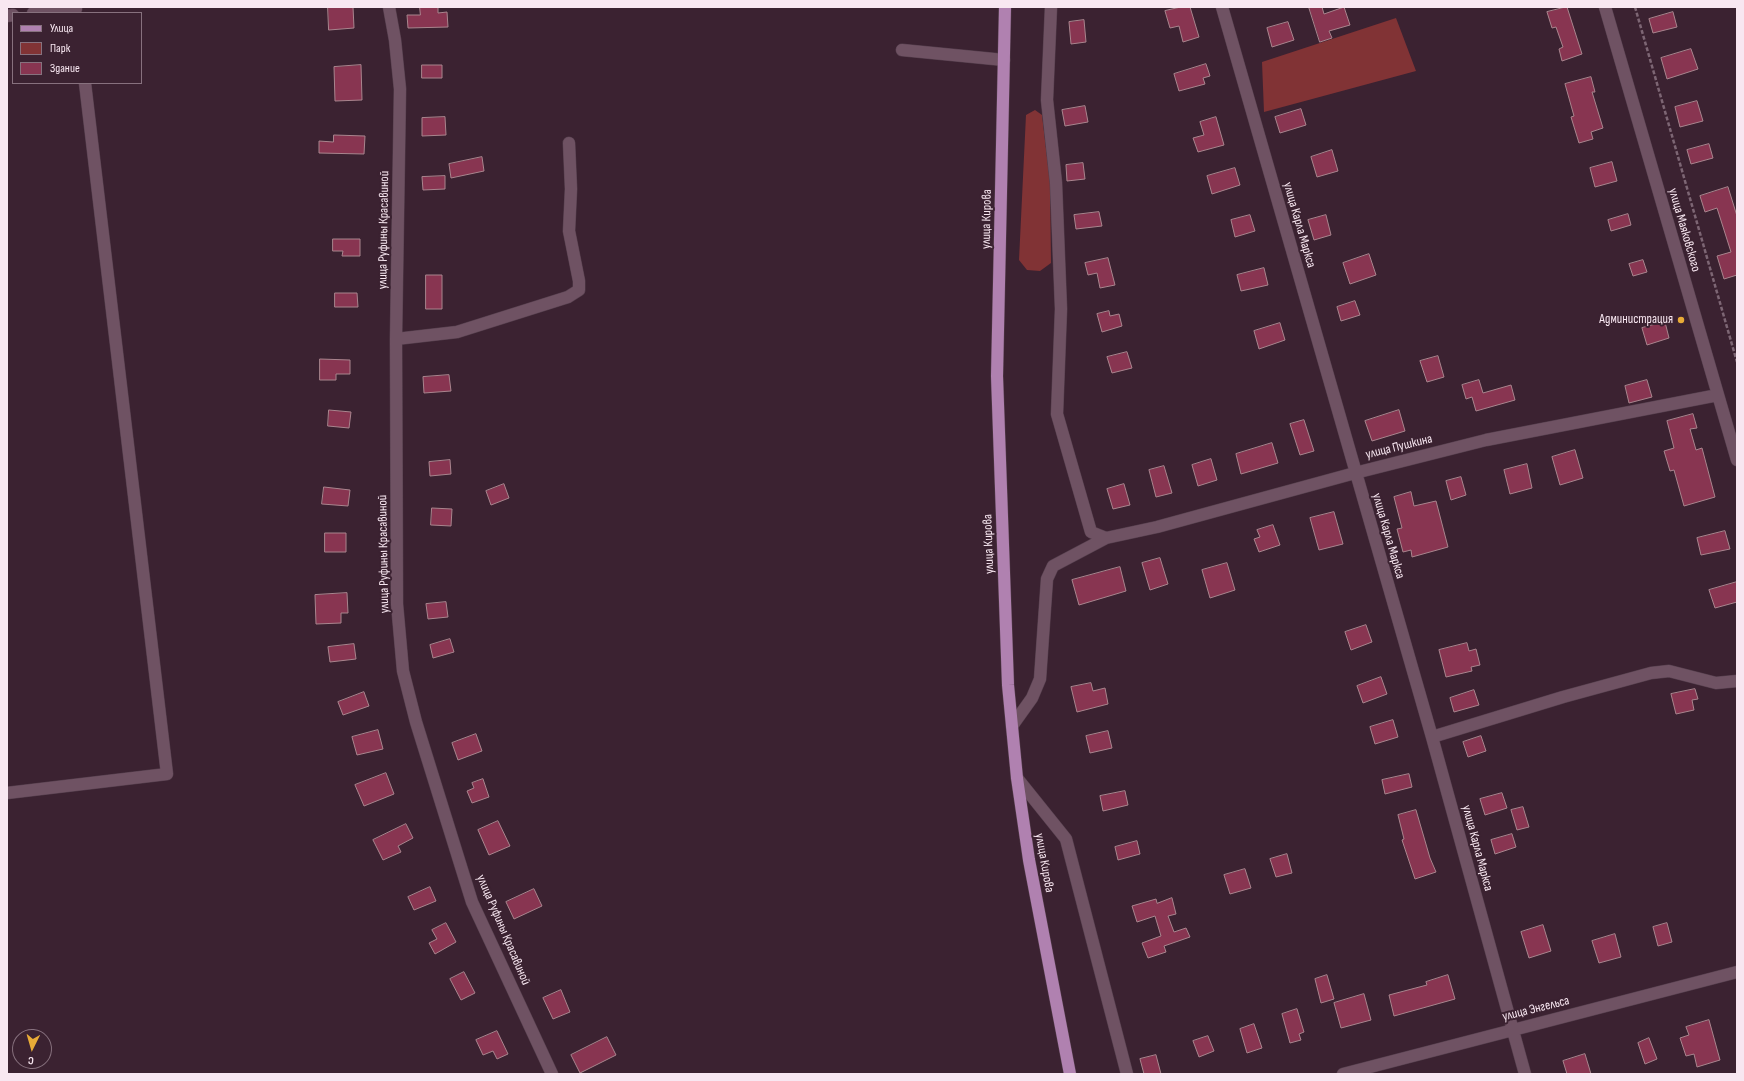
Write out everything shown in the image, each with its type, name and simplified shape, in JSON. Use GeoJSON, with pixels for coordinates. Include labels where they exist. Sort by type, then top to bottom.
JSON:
{"type":"FeatureCollection","features":[{"type":"Feature","properties":{"kind":"main road","name":"улица Кирова"},"geometry":{"type":"LineString","coordinates":[[1005,7],[997,376],[1008,685],[1017,778],[1029,860],[1070,1074]]}},
{"type":"Feature","properties":{"kind":"street","name":"улица Руфины Красавиной"},"geometry":{"type":"LineString","coordinates":[[389,7],[396,40],[400,88],[396,339],[397,604],[403,671],[418,730],[472,902],[552,1074]]}},
{"type":"Feature","properties":{"kind":"street"},"geometry":{"type":"LineString","coordinates":[[1051,7],[1047,100],[1056,183],[1061,309],[1057,414],[1091,532],[1106,538]]}},
{"type":"Feature","properties":{"kind":"street","name":"улица Карла Маркса"},"geometry":{"type":"LineString","coordinates":[[1222,7],[1432,737],[1511,1029],[1525,1074]]}},
{"type":"Feature","properties":{"kind":"street","name":"улица Маяковского"},"geometry":{"type":"LineString","coordinates":[[1605,7],[1737,460]]}},
{"type":"Feature","properties":{"kind":"street"},"geometry":{"type":"LineString","coordinates":[[47,12],[76,10]]}},
{"type":"Feature","properties":{"kind":"street"},"geometry":{"type":"LineString","coordinates":[[902,50],[1004,60]]}},
{"type":"Feature","properties":{"kind":"street"},"geometry":{"type":"LineString","coordinates":[[7,793],[167,774],[85,84]]}},
{"type":"Feature","properties":{"kind":"street"},"geometry":{"type":"LineString","coordinates":[[396,339],[457,332],[568,297],[579,290],[579,281],[569,231],[571,189],[569,143]]}},
{"type":"Feature","properties":{"kind":"street","name":"улица Пушкина"},"geometry":{"type":"LineString","coordinates":[[1012,726],[1032,698],[1040,679],[1047,579],[1053,566],[1106,538],[1157,527],[1355,473],[1486,440],[1718,395]]}},
{"type":"Feature","properties":{"kind":"street"},"geometry":{"type":"LineString","coordinates":[[1432,737],[1563,697],[1651,673],[1669,671],[1716,683],[1737,681]]}},
{"type":"Feature","properties":{"kind":"street"},"geometry":{"type":"LineString","coordinates":[[1017,778],[1066,838],[1127,1074]]}},
{"type":"Feature","properties":{"kind":"street","name":"улица Энгельса"},"geometry":{"type":"LineString","coordinates":[[1343,1074],[1425,1054],[1511,1029],[1679,989],[1737,972]]}},
{"type":"Feature","properties":{"kind":"path"},"geometry":{"type":"LineString","coordinates":[[1635,7],[1737,362]]}},
{"type":"Feature","properties":{"kind":"green space"},"geometry":{"type":"Polygon","coordinates":[[[1396,18],[1416,71],[1264,112],[1262,62],[1396,18]]]}},
{"type":"Feature","properties":{"kind":"green space"},"geometry":{"type":"Polygon","coordinates":[[[1035,110],[1042,115],[1050,182],[1051,263],[1040,271],[1027,270],[1019,260],[1026,115],[1035,110]]]}},
{"type":"Feature","properties":{"kind":"building"},"geometry":{"type":"Polygon","coordinates":[[[328,7],[353,7],[354,28],[329,30],[328,7]]]}},
{"type":"Feature","properties":{"kind":"building"},"geometry":{"type":"Polygon","coordinates":[[[420,7],[438,7],[438,13],[447,12],[448,27],[408,28],[407,15],[420,15],[420,7]]]}},
{"type":"Feature","properties":{"kind":"building"},"geometry":{"type":"Polygon","coordinates":[[[1181,7],[1190,7],[1199,37],[1183,42],[1179,26],[1170,28],[1165,11],[1181,7]]]}},
{"type":"Feature","properties":{"kind":"building"},"geometry":{"type":"Polygon","coordinates":[[[1309,7],[1322,7],[1324,14],[1344,7],[1350,25],[1329,31],[1332,38],[1320,42],[1309,7]]]}},
{"type":"Feature","properties":{"kind":"building"},"geometry":{"type":"Polygon","coordinates":[[[1567,7],[1582,54],[1562,61],[1559,49],[1563,47],[1556,27],[1552,28],[1547,12],[1567,7]]]}},
{"type":"Feature","properties":{"kind":"building"},"geometry":{"type":"Polygon","coordinates":[[[1673,12],[1677,27],[1653,33],[1649,19],[1673,12]]]}},
{"type":"Feature","properties":{"kind":"building"},"geometry":{"type":"Polygon","coordinates":[[[1084,20],[1086,42],[1071,44],[1069,22],[1084,20]]]}},
{"type":"Feature","properties":{"kind":"building"},"geometry":{"type":"Polygon","coordinates":[[[1288,22],[1294,40],[1272,47],[1267,28],[1288,22]]]}},
{"type":"Feature","properties":{"kind":"building"},"geometry":{"type":"Polygon","coordinates":[[[1691,49],[1698,69],[1667,79],[1661,58],[1691,49]]]}},
{"type":"Feature","properties":{"kind":"building"},"geometry":{"type":"Polygon","coordinates":[[[1206,64],[1210,76],[1203,78],[1205,84],[1179,91],[1174,74],[1206,64]]]}},
{"type":"Feature","properties":{"kind":"building"},"geometry":{"type":"Polygon","coordinates":[[[361,65],[362,100],[335,101],[334,67],[361,65]]]}},
{"type":"Feature","properties":{"kind":"building"},"geometry":{"type":"Polygon","coordinates":[[[422,65],[442,65],[442,78],[422,78],[422,65]]]}},
{"type":"Feature","properties":{"kind":"building"},"geometry":{"type":"Polygon","coordinates":[[[1591,77],[1595,92],[1592,92],[1603,128],[1591,132],[1593,139],[1579,143],[1571,117],[1574,116],[1565,84],[1591,77]]]}},
{"type":"Feature","properties":{"kind":"building"},"geometry":{"type":"Polygon","coordinates":[[[1697,101],[1703,121],[1680,127],[1675,107],[1697,101]]]}},
{"type":"Feature","properties":{"kind":"building"},"geometry":{"type":"Polygon","coordinates":[[[1085,106],[1088,122],[1065,126],[1062,110],[1085,106]]]}},
{"type":"Feature","properties":{"kind":"building"},"geometry":{"type":"Polygon","coordinates":[[[1301,109],[1306,125],[1280,133],[1275,117],[1301,109]]]}},
{"type":"Feature","properties":{"kind":"building"},"geometry":{"type":"Polygon","coordinates":[[[445,117],[446,135],[422,136],[422,118],[445,117]]]}},
{"type":"Feature","properties":{"kind":"building"},"geometry":{"type":"Polygon","coordinates":[[[1216,117],[1224,145],[1198,152],[1193,138],[1204,135],[1200,122],[1216,117]]]}},
{"type":"Feature","properties":{"kind":"building"},"geometry":{"type":"Polygon","coordinates":[[[334,135],[365,136],[364,154],[319,153],[319,141],[333,142],[334,135]]]}},
{"type":"Feature","properties":{"kind":"building"},"geometry":{"type":"Polygon","coordinates":[[[1709,144],[1713,158],[1691,164],[1687,150],[1709,144]]]}},
{"type":"Feature","properties":{"kind":"building"},"geometry":{"type":"Polygon","coordinates":[[[1332,150],[1338,171],[1317,177],[1311,157],[1332,150]]]}},
{"type":"Feature","properties":{"kind":"building"},"geometry":{"type":"Polygon","coordinates":[[[482,157],[484,171],[451,178],[449,164],[482,157]]]}},
{"type":"Feature","properties":{"kind":"building"},"geometry":{"type":"Polygon","coordinates":[[[1612,162],[1617,181],[1595,187],[1590,168],[1612,162]]]}},
{"type":"Feature","properties":{"kind":"building"},"geometry":{"type":"Polygon","coordinates":[[[1083,163],[1085,179],[1067,181],[1066,165],[1083,163]]]}},
{"type":"Feature","properties":{"kind":"building"},"geometry":{"type":"Polygon","coordinates":[[[1235,168],[1240,185],[1212,194],[1207,176],[1235,168]]]}},
{"type":"Feature","properties":{"kind":"building"},"geometry":{"type":"Polygon","coordinates":[[[445,176],[445,189],[423,190],[422,177],[445,176]]]}},
{"type":"Feature","properties":{"kind":"building"},"geometry":{"type":"Polygon","coordinates":[[[1728,187],[1737,216],[1737,275],[1724,279],[1717,256],[1731,252],[1717,208],[1705,212],[1700,196],[1728,187]]]}},
{"type":"Feature","properties":{"kind":"building"},"geometry":{"type":"Polygon","coordinates":[[[1099,212],[1102,226],[1076,229],[1074,215],[1099,212]]]}},
{"type":"Feature","properties":{"kind":"building"},"geometry":{"type":"Polygon","coordinates":[[[1628,214],[1631,225],[1611,231],[1608,220],[1628,214]]]}},
{"type":"Feature","properties":{"kind":"building"},"geometry":{"type":"Polygon","coordinates":[[[1250,215],[1255,231],[1235,237],[1231,220],[1250,215]]]}},
{"type":"Feature","properties":{"kind":"building"},"geometry":{"type":"Polygon","coordinates":[[[1326,215],[1331,235],[1314,240],[1308,220],[1326,215]]]}},
{"type":"Feature","properties":{"kind":"building"},"geometry":{"type":"Polygon","coordinates":[[[333,239],[360,239],[360,256],[342,256],[343,251],[333,251],[333,239]]]}},
{"type":"Feature","properties":{"kind":"building"},"geometry":{"type":"Polygon","coordinates":[[[1369,254],[1376,275],[1350,284],[1343,263],[1369,254]]]}},
{"type":"Feature","properties":{"kind":"building"},"geometry":{"type":"Polygon","coordinates":[[[1108,258],[1115,285],[1100,288],[1097,273],[1088,275],[1085,263],[1108,258]]]}},
{"type":"Feature","properties":{"kind":"building"},"geometry":{"type":"Polygon","coordinates":[[[1643,260],[1647,272],[1633,276],[1629,264],[1643,260]]]}},
{"type":"Feature","properties":{"kind":"building"},"geometry":{"type":"Polygon","coordinates":[[[1264,268],[1268,285],[1241,291],[1237,275],[1264,268]]]}},
{"type":"Feature","properties":{"kind":"building"},"geometry":{"type":"Polygon","coordinates":[[[426,275],[442,275],[442,309],[426,309],[426,275]]]}},
{"type":"Feature","properties":{"kind":"building"},"geometry":{"type":"Polygon","coordinates":[[[335,293],[357,293],[358,307],[335,307],[335,293]]]}},
{"type":"Feature","properties":{"kind":"building"},"geometry":{"type":"Polygon","coordinates":[[[1355,301],[1360,315],[1341,321],[1337,307],[1355,301]]]}},
{"type":"Feature","properties":{"kind":"building"},"geometry":{"type":"Polygon","coordinates":[[[1109,311],[1110,316],[1119,314],[1122,326],[1102,332],[1097,314],[1109,311]]]}},
{"type":"Feature","properties":{"kind":"building"},"geometry":{"type":"Polygon","coordinates":[[[1665,322],[1669,338],[1647,345],[1642,328],[1665,322]]]}},
{"type":"Feature","properties":{"kind":"building"},"geometry":{"type":"Polygon","coordinates":[[[1280,323],[1285,340],[1259,349],[1254,331],[1280,323]]]}},
{"type":"Feature","properties":{"kind":"building"},"geometry":{"type":"Polygon","coordinates":[[[1127,352],[1132,368],[1112,373],[1107,357],[1127,352]]]}},
{"type":"Feature","properties":{"kind":"building"},"geometry":{"type":"Polygon","coordinates":[[[1438,356],[1444,377],[1427,382],[1420,361],[1438,356]]]}},
{"type":"Feature","properties":{"kind":"building"},"geometry":{"type":"Polygon","coordinates":[[[320,359],[350,360],[350,374],[336,374],[336,380],[320,380],[320,359]]]}},
{"type":"Feature","properties":{"kind":"building"},"geometry":{"type":"Polygon","coordinates":[[[449,375],[451,391],[424,393],[423,377],[449,375]]]}},
{"type":"Feature","properties":{"kind":"building"},"geometry":{"type":"Polygon","coordinates":[[[1479,380],[1483,393],[1511,385],[1515,400],[1476,411],[1472,397],[1466,399],[1462,385],[1479,380]]]}},
{"type":"Feature","properties":{"kind":"building"},"geometry":{"type":"Polygon","coordinates":[[[1647,380],[1652,397],[1629,403],[1625,386],[1647,380]]]}},
{"type":"Feature","properties":{"kind":"building"},"geometry":{"type":"Polygon","coordinates":[[[329,410],[351,412],[349,428],[328,426],[329,410]]]}},
{"type":"Feature","properties":{"kind":"building"},"geometry":{"type":"Polygon","coordinates":[[[1399,410],[1405,431],[1372,441],[1365,421],[1399,410]]]}},
{"type":"Feature","properties":{"kind":"building"},"geometry":{"type":"Polygon","coordinates":[[[1693,414],[1697,428],[1690,429],[1696,450],[1702,448],[1715,497],[1684,506],[1674,470],[1670,471],[1664,451],[1674,448],[1667,421],[1693,414]]]}},
{"type":"Feature","properties":{"kind":"building"},"geometry":{"type":"Polygon","coordinates":[[[1304,420],[1314,451],[1300,455],[1290,424],[1304,420]]]}},
{"type":"Feature","properties":{"kind":"building"},"geometry":{"type":"Polygon","coordinates":[[[1272,443],[1278,463],[1241,474],[1236,454],[1272,443]]]}},
{"type":"Feature","properties":{"kind":"building"},"geometry":{"type":"Polygon","coordinates":[[[1575,450],[1583,478],[1560,485],[1552,457],[1575,450]]]}},
{"type":"Feature","properties":{"kind":"building"},"geometry":{"type":"Polygon","coordinates":[[[1211,459],[1217,480],[1198,486],[1192,465],[1211,459]]]}},
{"type":"Feature","properties":{"kind":"building"},"geometry":{"type":"Polygon","coordinates":[[[450,460],[451,474],[430,476],[429,462],[450,460]]]}},
{"type":"Feature","properties":{"kind":"building"},"geometry":{"type":"Polygon","coordinates":[[[1527,464],[1532,488],[1510,494],[1504,470],[1527,464]]]}},
{"type":"Feature","properties":{"kind":"building"},"geometry":{"type":"Polygon","coordinates":[[[1164,466],[1172,493],[1156,497],[1149,470],[1164,466]]]}},
{"type":"Feature","properties":{"kind":"building"},"geometry":{"type":"Polygon","coordinates":[[[1461,477],[1466,495],[1451,500],[1446,481],[1461,477]]]}},
{"type":"Feature","properties":{"kind":"building"},"geometry":{"type":"Polygon","coordinates":[[[504,484],[509,498],[491,505],[486,491],[504,484]]]}},
{"type":"Feature","properties":{"kind":"building"},"geometry":{"type":"Polygon","coordinates":[[[1124,484],[1130,505],[1113,509],[1107,489],[1124,484]]]}},
{"type":"Feature","properties":{"kind":"building"},"geometry":{"type":"Polygon","coordinates":[[[324,487],[350,490],[348,506],[322,504],[324,487]]]}},
{"type":"Feature","properties":{"kind":"building"},"geometry":{"type":"Polygon","coordinates":[[[1411,492],[1414,506],[1436,501],[1448,547],[1412,557],[1411,550],[1403,552],[1397,529],[1402,528],[1394,497],[1411,492]]]}},
{"type":"Feature","properties":{"kind":"building"},"geometry":{"type":"Polygon","coordinates":[[[432,508],[452,509],[451,526],[431,525],[432,508]]]}},
{"type":"Feature","properties":{"kind":"building"},"geometry":{"type":"Polygon","coordinates":[[[1334,512],[1343,544],[1319,550],[1310,518],[1334,512]]]}},
{"type":"Feature","properties":{"kind":"building"},"geometry":{"type":"Polygon","coordinates":[[[1273,525],[1280,545],[1259,552],[1254,539],[1260,537],[1257,530],[1273,525]]]}},
{"type":"Feature","properties":{"kind":"building"},"geometry":{"type":"Polygon","coordinates":[[[1725,531],[1730,549],[1701,555],[1697,538],[1725,531]]]}},
{"type":"Feature","properties":{"kind":"building"},"geometry":{"type":"Polygon","coordinates":[[[325,533],[346,533],[346,552],[325,552],[325,533]]]}},
{"type":"Feature","properties":{"kind":"building"},"geometry":{"type":"Polygon","coordinates":[[[1160,558],[1168,584],[1150,590],[1142,563],[1160,558]]]}},
{"type":"Feature","properties":{"kind":"building"},"geometry":{"type":"Polygon","coordinates":[[[1227,563],[1235,590],[1210,598],[1202,570],[1227,563]]]}},
{"type":"Feature","properties":{"kind":"building"},"geometry":{"type":"Polygon","coordinates":[[[1120,567],[1126,591],[1079,605],[1072,580],[1120,567]]]}},
{"type":"Feature","properties":{"kind":"building"},"geometry":{"type":"Polygon","coordinates":[[[1737,582],[1737,602],[1715,608],[1709,590],[1737,582]]]}},
{"type":"Feature","properties":{"kind":"building"},"geometry":{"type":"Polygon","coordinates":[[[347,593],[348,613],[341,613],[341,623],[316,624],[315,595],[347,593]]]}},
{"type":"Feature","properties":{"kind":"building"},"geometry":{"type":"Polygon","coordinates":[[[446,602],[448,617],[428,619],[426,604],[446,602]]]}},
{"type":"Feature","properties":{"kind":"building"},"geometry":{"type":"Polygon","coordinates":[[[1366,625],[1372,642],[1351,650],[1345,632],[1366,625]]]}},
{"type":"Feature","properties":{"kind":"building"},"geometry":{"type":"Polygon","coordinates":[[[450,639],[454,652],[433,658],[430,645],[450,639]]]}},
{"type":"Feature","properties":{"kind":"building"},"geometry":{"type":"Polygon","coordinates":[[[1467,643],[1469,651],[1476,649],[1480,665],[1471,667],[1472,671],[1446,677],[1439,650],[1467,643]]]}},
{"type":"Feature","properties":{"kind":"building"},"geometry":{"type":"Polygon","coordinates":[[[354,644],[356,659],[330,662],[328,647],[354,644]]]}},
{"type":"Feature","properties":{"kind":"building"},"geometry":{"type":"Polygon","coordinates":[[[1381,677],[1387,694],[1363,703],[1357,686],[1381,677]]]}},
{"type":"Feature","properties":{"kind":"building"},"geometry":{"type":"Polygon","coordinates":[[[1091,683],[1093,691],[1105,688],[1108,704],[1077,712],[1071,687],[1091,683]]]}},
{"type":"Feature","properties":{"kind":"building"},"geometry":{"type":"Polygon","coordinates":[[[1695,689],[1698,699],[1692,700],[1694,710],[1676,714],[1671,694],[1695,689]]]}},
{"type":"Feature","properties":{"kind":"building"},"geometry":{"type":"Polygon","coordinates":[[[1474,690],[1479,705],[1454,712],[1450,698],[1474,690]]]}},
{"type":"Feature","properties":{"kind":"building"},"geometry":{"type":"Polygon","coordinates":[[[364,692],[369,706],[343,715],[338,702],[364,692]]]}},
{"type":"Feature","properties":{"kind":"building"},"geometry":{"type":"Polygon","coordinates":[[[1393,720],[1398,737],[1375,744],[1370,727],[1393,720]]]}},
{"type":"Feature","properties":{"kind":"building"},"geometry":{"type":"Polygon","coordinates":[[[378,730],[383,749],[357,755],[352,737],[378,730]]]}},
{"type":"Feature","properties":{"kind":"building"},"geometry":{"type":"Polygon","coordinates":[[[1108,731],[1112,748],[1090,753],[1086,736],[1108,731]]]}},
{"type":"Feature","properties":{"kind":"building"},"geometry":{"type":"Polygon","coordinates":[[[476,734],[482,751],[458,760],[452,743],[476,734]]]}},
{"type":"Feature","properties":{"kind":"building"},"geometry":{"type":"Polygon","coordinates":[[[1481,736],[1486,751],[1468,757],[1463,742],[1481,736]]]}},
{"type":"Feature","properties":{"kind":"building"},"geometry":{"type":"Polygon","coordinates":[[[386,773],[394,794],[364,806],[355,785],[386,773]]]}},
{"type":"Feature","properties":{"kind":"building"},"geometry":{"type":"Polygon","coordinates":[[[1409,774],[1412,787],[1385,794],[1382,780],[1409,774]]]}},
{"type":"Feature","properties":{"kind":"building"},"geometry":{"type":"Polygon","coordinates":[[[483,779],[489,797],[472,803],[467,791],[474,788],[472,783],[483,779]]]}},
{"type":"Feature","properties":{"kind":"building"},"geometry":{"type":"Polygon","coordinates":[[[1125,791],[1128,805],[1103,811],[1100,796],[1125,791]]]}},
{"type":"Feature","properties":{"kind":"building"},"geometry":{"type":"Polygon","coordinates":[[[1502,793],[1507,808],[1485,815],[1480,799],[1502,793]]]}},
{"type":"Feature","properties":{"kind":"building"},"geometry":{"type":"Polygon","coordinates":[[[1523,807],[1529,827],[1517,830],[1511,810],[1523,807]]]}},
{"type":"Feature","properties":{"kind":"building"},"geometry":{"type":"Polygon","coordinates":[[[1416,810],[1430,858],[1436,872],[1415,879],[1402,840],[1404,839],[1398,815],[1416,810]]]}},
{"type":"Feature","properties":{"kind":"building"},"geometry":{"type":"Polygon","coordinates":[[[498,821],[510,846],[489,855],[478,830],[498,821]]]}},
{"type":"Feature","properties":{"kind":"building"},"geometry":{"type":"Polygon","coordinates":[[[406,824],[413,838],[398,846],[401,852],[383,860],[373,840],[406,824]]]}},
{"type":"Feature","properties":{"kind":"building"},"geometry":{"type":"Polygon","coordinates":[[[1512,834],[1516,847],[1495,854],[1491,840],[1512,834]]]}},
{"type":"Feature","properties":{"kind":"building"},"geometry":{"type":"Polygon","coordinates":[[[1137,841],[1140,854],[1118,860],[1115,847],[1137,841]]]}},
{"type":"Feature","properties":{"kind":"building"},"geometry":{"type":"Polygon","coordinates":[[[1287,854],[1292,873],[1276,877],[1270,859],[1287,854]]]}},
{"type":"Feature","properties":{"kind":"building"},"geometry":{"type":"Polygon","coordinates":[[[1245,869],[1251,888],[1230,894],[1224,875],[1245,869]]]}},
{"type":"Feature","properties":{"kind":"building"},"geometry":{"type":"Polygon","coordinates":[[[430,887],[436,901],[414,910],[408,897],[430,887]]]}},
{"type":"Feature","properties":{"kind":"building"},"geometry":{"type":"Polygon","coordinates":[[[534,889],[542,906],[514,919],[506,902],[534,889]]]}},
{"type":"Feature","properties":{"kind":"building"},"geometry":{"type":"Polygon","coordinates":[[[1172,898],[1176,914],[1168,916],[1174,932],[1186,928],[1190,937],[1164,946],[1166,952],[1148,958],[1142,943],[1161,936],[1155,916],[1137,922],[1132,906],[1156,899],[1157,903],[1172,898]]]}},
{"type":"Feature","properties":{"kind":"building"},"geometry":{"type":"Polygon","coordinates":[[[446,923],[456,942],[435,954],[429,943],[437,939],[432,930],[446,923]]]}},
{"type":"Feature","properties":{"kind":"building"},"geometry":{"type":"Polygon","coordinates":[[[1667,923],[1672,942],[1658,946],[1653,927],[1667,923]]]}},
{"type":"Feature","properties":{"kind":"building"},"geometry":{"type":"Polygon","coordinates":[[[1543,925],[1551,951],[1529,958],[1521,932],[1543,925]]]}},
{"type":"Feature","properties":{"kind":"building"},"geometry":{"type":"Polygon","coordinates":[[[1615,934],[1621,957],[1599,963],[1592,941],[1615,934]]]}},
{"type":"Feature","properties":{"kind":"building"},"geometry":{"type":"Polygon","coordinates":[[[464,972],[475,993],[461,1000],[450,979],[464,972]]]}},
{"type":"Feature","properties":{"kind":"building"},"geometry":{"type":"Polygon","coordinates":[[[1327,975],[1334,999],[1321,1003],[1315,979],[1327,975]]]}},
{"type":"Feature","properties":{"kind":"building"},"geometry":{"type":"Polygon","coordinates":[[[1448,975],[1455,999],[1394,1016],[1389,995],[1427,985],[1426,982],[1448,975]]]}},
{"type":"Feature","properties":{"kind":"building"},"geometry":{"type":"Polygon","coordinates":[[[561,990],[570,1012],[553,1019],[543,998],[561,990]]]}},
{"type":"Feature","properties":{"kind":"building"},"geometry":{"type":"Polygon","coordinates":[[[1364,994],[1371,1020],[1341,1028],[1334,1003],[1364,994]]]}},
{"type":"Feature","properties":{"kind":"building"},"geometry":{"type":"Polygon","coordinates":[[[1297,1009],[1304,1032],[1299,1034],[1301,1040],[1290,1043],[1282,1014],[1297,1009]]]}},
{"type":"Feature","properties":{"kind":"building"},"geometry":{"type":"Polygon","coordinates":[[[1709,1020],[1720,1060],[1697,1067],[1694,1054],[1686,1056],[1680,1038],[1689,1035],[1686,1027],[1709,1020]]]}},
{"type":"Feature","properties":{"kind":"building"},"geometry":{"type":"Polygon","coordinates":[[[1254,1024],[1262,1048],[1247,1053],[1240,1029],[1254,1024]]]}},
{"type":"Feature","properties":{"kind":"building"},"geometry":{"type":"Polygon","coordinates":[[[497,1031],[508,1054],[497,1059],[493,1051],[483,1055],[476,1040],[497,1031]]]}},
{"type":"Feature","properties":{"kind":"building"},"geometry":{"type":"Polygon","coordinates":[[[1208,1036],[1214,1051],[1199,1057],[1193,1041],[1208,1036]]]}},
{"type":"Feature","properties":{"kind":"building"},"geometry":{"type":"Polygon","coordinates":[[[607,1037],[616,1055],[580,1073],[571,1055],[607,1037]]]}},
{"type":"Feature","properties":{"kind":"building"},"geometry":{"type":"Polygon","coordinates":[[[1649,1038],[1657,1059],[1645,1064],[1638,1043],[1649,1038]]]}},
{"type":"Feature","properties":{"kind":"building"},"geometry":{"type":"Polygon","coordinates":[[[1585,1054],[1591,1074],[1567,1074],[1563,1061],[1585,1054]]]}},
{"type":"Feature","properties":{"kind":"building"},"geometry":{"type":"Polygon","coordinates":[[[1156,1055],[1161,1074],[1144,1074],[1140,1059],[1156,1055]]]}},
{"type":"Feature","properties":{"kind":"place","name":"Администрация"},"geometry":{"type":"Point","coordinates":[1681,320]}}]}
